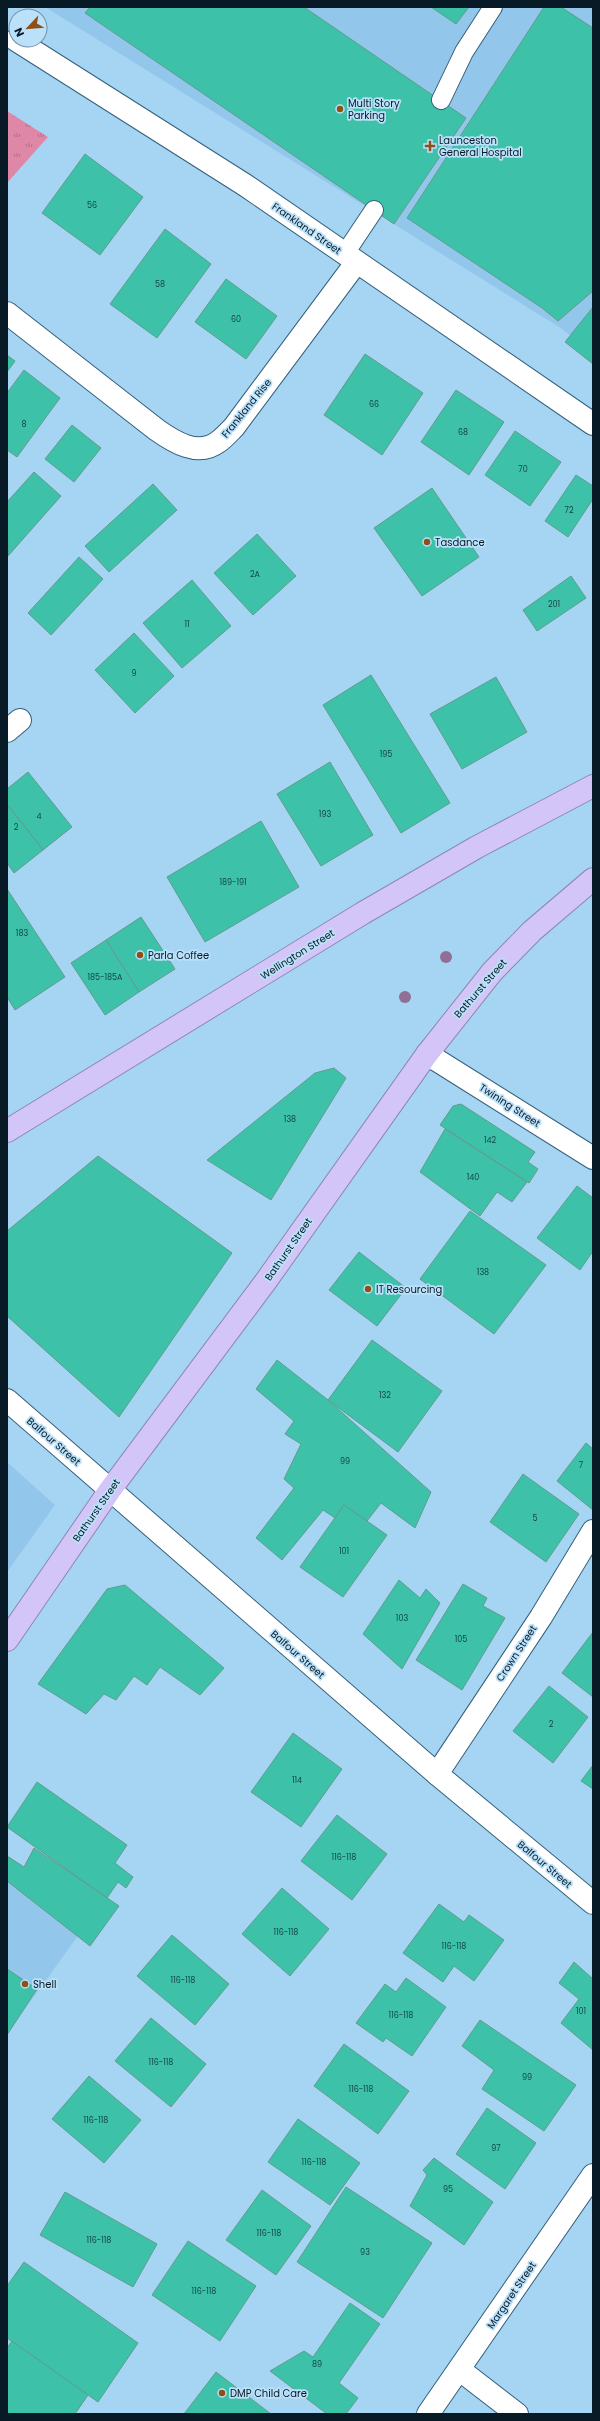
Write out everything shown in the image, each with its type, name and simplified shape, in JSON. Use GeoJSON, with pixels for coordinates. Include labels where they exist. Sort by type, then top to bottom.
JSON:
{"type":"FeatureCollection","features":[{"type":"Feature","properties":{"kind":"highway","name":"Wellington Street"},"geometry":{"type":"LineString","coordinates":[[7,1131],[364,913],[477,847],[593,786]]}},
{"type":"Feature","properties":{"kind":"highway","name":"Bathurst Street"},"geometry":{"type":"LineString","coordinates":[[7,1640],[110,1490],[266,1281],[426,1054],[492,972],[532,931],[593,879]]}},
{"type":"Feature","properties":{"kind":"street","name":"Frankland Street"},"geometry":{"type":"LineString","coordinates":[[29,48],[245,185],[350,259],[593,424]]}},
{"type":"Feature","properties":{"kind":"street","name":"Frankland Rise"},"geometry":{"type":"LineString","coordinates":[[7,313],[157,430],[177,444],[196,449],[218,443],[234,427],[350,259]]}},
{"type":"Feature","properties":{"kind":"street","name":"Twining Street"},"geometry":{"type":"LineString","coordinates":[[426,1054],[593,1158]]}},
{"type":"Feature","properties":{"kind":"street","name":"Balfour Street"},"geometry":{"type":"LineString","coordinates":[[7,1400],[437,1774],[593,1903]]}},
{"type":"Feature","properties":{"kind":"street","name":"Crown Street"},"geometry":{"type":"LineString","coordinates":[[437,1774],[541,1617],[593,1531]]}},
{"type":"Feature","properties":{"kind":"street","name":"Margaret Street"},"geometry":{"type":"LineString","coordinates":[[428,2414],[460,2370],[593,2175]]}},
{"type":"Feature","properties":{"kind":"street"},"geometry":{"type":"LineString","coordinates":[[460,2370],[517,2414]]}},
{"type":"Feature","properties":{"kind":"lane"},"geometry":{"type":"LineString","coordinates":[[441,100],[464,52],[493,7]]}},
{"type":"Feature","properties":{"kind":"lane"},"geometry":{"type":"LineString","coordinates":[[350,259],[374,210]]}},
{"type":"Feature","properties":{"kind":"shaded area","name":"Launceston General Hospital"},"geometry":{"type":"Polygon","coordinates":[[[45,7],[593,7],[593,352],[559,327],[45,7]]]}},
{"type":"Feature","properties":{"kind":"shaded area"},"geometry":{"type":"Polygon","coordinates":[[[7,1462],[55,1505],[7,1572],[7,1462]]]}},
{"type":"Feature","properties":{"kind":"shaded area","name":"Shell"},"geometry":{"type":"Polygon","coordinates":[[[7,1880],[80,1933],[7,2034],[7,1880]]]}},
{"type":"Feature","properties":{"kind":"green space"},"geometry":{"type":"Polygon","coordinates":[[[7,111],[48,137],[7,183],[7,111]]]}},
{"type":"Feature","properties":{"kind":"building","name":"Multi Story Parking"},"geometry":{"type":"Polygon","coordinates":[[[90,7],[304,7],[466,118],[394,224],[85,13],[90,7]]]}},
{"type":"Feature","properties":{"kind":"building"},"geometry":{"type":"Polygon","coordinates":[[[431,7],[469,7],[456,24],[431,7]]]}},
{"type":"Feature","properties":{"kind":"building"},"geometry":{"type":"Polygon","coordinates":[[[544,7],[561,7],[593,28],[593,291],[558,321],[542,308],[407,218],[544,7]]]}},
{"type":"Feature","properties":{"kind":"building"},"geometry":{"type":"Polygon","coordinates":[[[85,154],[143,197],[100,255],[42,213],[85,154]]]}},
{"type":"Feature","properties":{"kind":"building"},"geometry":{"type":"Polygon","coordinates":[[[165,229],[211,264],[157,338],[110,304],[165,229]]]}},
{"type":"Feature","properties":{"kind":"building"},"geometry":{"type":"Polygon","coordinates":[[[226,279],[277,316],[246,359],[195,322],[226,279]]]}},
{"type":"Feature","properties":{"kind":"building"},"geometry":{"type":"Polygon","coordinates":[[[593,307],[593,364],[565,342],[593,307]]]}},
{"type":"Feature","properties":{"kind":"building"},"geometry":{"type":"Polygon","coordinates":[[[365,354],[423,393],[382,455],[324,415],[365,354]]]}},
{"type":"Feature","properties":{"kind":"building"},"geometry":{"type":"Polygon","coordinates":[[[7,355],[15,361],[7,372],[7,355]]]}},
{"type":"Feature","properties":{"kind":"building"},"geometry":{"type":"Polygon","coordinates":[[[24,370],[60,398],[17,457],[7,450],[7,393],[24,370]]]}},
{"type":"Feature","properties":{"kind":"building"},"geometry":{"type":"Polygon","coordinates":[[[456,390],[504,422],[469,475],[421,442],[456,390]]]}},
{"type":"Feature","properties":{"kind":"building"},"geometry":{"type":"Polygon","coordinates":[[[72,425],[101,448],[74,482],[45,459],[72,425]]]}},
{"type":"Feature","properties":{"kind":"building"},"geometry":{"type":"Polygon","coordinates":[[[515,431],[561,462],[530,506],[485,475],[515,431]]]}},
{"type":"Feature","properties":{"kind":"building"},"geometry":{"type":"Polygon","coordinates":[[[34,472],[61,496],[8,556],[7,502],[34,472]]]}},
{"type":"Feature","properties":{"kind":"building"},"geometry":{"type":"Polygon","coordinates":[[[576,475],[593,486],[593,499],[568,537],[545,521],[576,475]]]}},
{"type":"Feature","properties":{"kind":"building"},"geometry":{"type":"Polygon","coordinates":[[[153,484],[177,510],[109,572],[85,546],[153,484]]]}},
{"type":"Feature","properties":{"kind":"building","name":"Tasdance"},"geometry":{"type":"Polygon","coordinates":[[[432,488],[479,557],[422,596],[374,528],[432,488]]]}},
{"type":"Feature","properties":{"kind":"building"},"geometry":{"type":"Polygon","coordinates":[[[257,534],[296,576],[253,615],[214,573],[257,534]]]}},
{"type":"Feature","properties":{"kind":"building"},"geometry":{"type":"Polygon","coordinates":[[[79,557],[103,579],[51,635],[28,613],[79,557]]]}},
{"type":"Feature","properties":{"kind":"building"},"geometry":{"type":"Polygon","coordinates":[[[571,576],[586,598],[537,631],[523,610],[571,576]]]}},
{"type":"Feature","properties":{"kind":"building"},"geometry":{"type":"Polygon","coordinates":[[[192,580],[231,626],[182,668],[143,623],[192,580]]]}},
{"type":"Feature","properties":{"kind":"building"},"geometry":{"type":"Polygon","coordinates":[[[134,633],[174,676],[135,713],[95,670],[134,633]]]}},
{"type":"Feature","properties":{"kind":"building"},"geometry":{"type":"Polygon","coordinates":[[[371,675],[450,803],[401,833],[323,705],[371,675]]]}},
{"type":"Feature","properties":{"kind":"building"},"geometry":{"type":"Polygon","coordinates":[[[496,677],[527,732],[462,769],[430,714],[496,677]]]}},
{"type":"Feature","properties":{"kind":"building"},"geometry":{"type":"Polygon","coordinates":[[[330,762],[373,835],[321,866],[277,794],[330,762]]]}},
{"type":"Feature","properties":{"kind":"building"},"geometry":{"type":"Polygon","coordinates":[[[28,772],[72,827],[43,850],[7,804],[7,789],[28,772]]]}},
{"type":"Feature","properties":{"kind":"building"},"geometry":{"type":"Polygon","coordinates":[[[7,804],[43,850],[14,873],[7,863],[7,804]]]}},
{"type":"Feature","properties":{"kind":"building"},"geometry":{"type":"Polygon","coordinates":[[[261,821],[299,887],[205,942],[167,877],[261,821]]]}},
{"type":"Feature","properties":{"kind":"building"},"geometry":{"type":"Polygon","coordinates":[[[7,889],[65,977],[15,1010],[7,997],[7,889]]]}},
{"type":"Feature","properties":{"kind":"building","name":"Parla Coffee"},"geometry":{"type":"Polygon","coordinates":[[[141,917],[175,969],[139,992],[106,940],[141,917]]]}},
{"type":"Feature","properties":{"kind":"building"},"geometry":{"type":"Polygon","coordinates":[[[106,940],[139,992],[105,1015],[71,963],[106,940]]]}},
{"type":"Feature","properties":{"kind":"building"},"geometry":{"type":"Polygon","coordinates":[[[334,1068],[346,1078],[271,1200],[207,1160],[315,1073],[334,1068]]]}},
{"type":"Feature","properties":{"kind":"building"},"geometry":{"type":"Polygon","coordinates":[[[461,1104],[535,1152],[528,1162],[538,1169],[529,1183],[440,1125],[453,1106],[461,1104]]]}},
{"type":"Feature","properties":{"kind":"building"},"geometry":{"type":"Polygon","coordinates":[[[445,1129],[527,1182],[512,1202],[497,1192],[480,1216],[420,1172],[445,1129]]]}},
{"type":"Feature","properties":{"kind":"building"},"geometry":{"type":"Polygon","coordinates":[[[98,1156],[232,1253],[119,1417],[7,1316],[7,1231],[98,1156]]]}},
{"type":"Feature","properties":{"kind":"building"},"geometry":{"type":"Polygon","coordinates":[[[577,1186],[593,1198],[593,1251],[580,1270],[537,1238],[577,1186]]]}},
{"type":"Feature","properties":{"kind":"building"},"geometry":{"type":"Polygon","coordinates":[[[470,1211],[546,1265],[494,1334],[420,1279],[470,1211]]]}},
{"type":"Feature","properties":{"kind":"building","name":"IT Resourcing"},"geometry":{"type":"Polygon","coordinates":[[[359,1252],[406,1288],[377,1326],[329,1290],[359,1252]]]}},
{"type":"Feature","properties":{"kind":"building"},"geometry":{"type":"Polygon","coordinates":[[[372,1340],[442,1391],[398,1452],[328,1400],[372,1340]]]}},
{"type":"Feature","properties":{"kind":"building"},"geometry":{"type":"Polygon","coordinates":[[[277,1360],[328,1400],[431,1492],[415,1528],[381,1503],[367,1521],[344,1505],[335,1518],[323,1510],[282,1560],[256,1538],[294,1488],[284,1479],[301,1444],[285,1434],[294,1421],[256,1389],[277,1360]]]}},
{"type":"Feature","properties":{"kind":"building"},"geometry":{"type":"Polygon","coordinates":[[[586,1443],[593,1449],[593,1510],[557,1481],[586,1443]]]}},
{"type":"Feature","properties":{"kind":"building"},"geometry":{"type":"Polygon","coordinates":[[[523,1474],[579,1514],[546,1562],[490,1522],[523,1474]]]}},
{"type":"Feature","properties":{"kind":"building"},"geometry":{"type":"Polygon","coordinates":[[[344,1505],[387,1535],[343,1597],[300,1567],[344,1505]]]}},
{"type":"Feature","properties":{"kind":"building"},"geometry":{"type":"Polygon","coordinates":[[[399,1580],[420,1598],[426,1589],[440,1603],[402,1669],[363,1634],[399,1580]]]}},
{"type":"Feature","properties":{"kind":"building"},"geometry":{"type":"Polygon","coordinates":[[[463,1584],[487,1598],[483,1606],[505,1618],[462,1690],[416,1660],[463,1584]]]}},
{"type":"Feature","properties":{"kind":"building"},"geometry":{"type":"Polygon","coordinates":[[[125,1585],[224,1668],[200,1695],[160,1667],[147,1685],[134,1676],[116,1700],[104,1694],[86,1714],[38,1684],[107,1589],[125,1585]]]}},
{"type":"Feature","properties":{"kind":"building"},"geometry":{"type":"Polygon","coordinates":[[[593,1632],[593,1697],[562,1673],[593,1632]]]}},
{"type":"Feature","properties":{"kind":"building"},"geometry":{"type":"Polygon","coordinates":[[[549,1686],[588,1717],[553,1763],[513,1731],[549,1686]]]}},
{"type":"Feature","properties":{"kind":"building"},"geometry":{"type":"Polygon","coordinates":[[[293,1733],[342,1769],[301,1827],[251,1792],[293,1733]]]}},
{"type":"Feature","properties":{"kind":"building"},"geometry":{"type":"Polygon","coordinates":[[[593,1765],[593,1789],[581,1781],[593,1765]]]}},
{"type":"Feature","properties":{"kind":"building"},"geometry":{"type":"Polygon","coordinates":[[[37,1782],[127,1845],[115,1863],[133,1877],[126,1888],[118,1882],[107,1898],[7,1827],[37,1782]]]}},
{"type":"Feature","properties":{"kind":"building"},"geometry":{"type":"Polygon","coordinates":[[[337,1815],[387,1854],[352,1900],[301,1861],[337,1815]]]}},
{"type":"Feature","properties":{"kind":"building"},"geometry":{"type":"Polygon","coordinates":[[[34,1848],[119,1906],[90,1946],[7,1881],[7,1856],[24,1867],[34,1848]]]}},
{"type":"Feature","properties":{"kind":"building"},"geometry":{"type":"Polygon","coordinates":[[[282,1888],[329,1929],[290,1976],[242,1934],[282,1888]]]}},
{"type":"Feature","properties":{"kind":"building"},"geometry":{"type":"Polygon","coordinates":[[[439,1904],[464,1922],[469,1915],[504,1940],[474,1981],[454,1966],[443,1982],[403,1953],[439,1904]]]}},
{"type":"Feature","properties":{"kind":"building"},"geometry":{"type":"Polygon","coordinates":[[[172,1935],[229,1984],[195,2025],[137,1976],[172,1935]]]}},
{"type":"Feature","properties":{"kind":"building"},"geometry":{"type":"Polygon","coordinates":[[[574,1962],[593,1979],[593,2050],[561,2023],[579,1999],[559,1983],[574,1962]]]}},
{"type":"Feature","properties":{"kind":"building"},"geometry":{"type":"Polygon","coordinates":[[[7,1969],[37,1989],[7,2035],[7,1969]]]}},
{"type":"Feature","properties":{"kind":"building"},"geometry":{"type":"Polygon","coordinates":[[[406,1978],[446,2007],[412,2056],[386,2038],[383,2042],[356,2023],[385,1984],[396,1992],[406,1978]]]}},
{"type":"Feature","properties":{"kind":"building"},"geometry":{"type":"Polygon","coordinates":[[[151,2018],[206,2064],[171,2107],[115,2061],[151,2018]]]}},
{"type":"Feature","properties":{"kind":"building"},"geometry":{"type":"Polygon","coordinates":[[[480,2020],[576,2085],[544,2131],[482,2089],[494,2070],[462,2046],[480,2020]]]}},
{"type":"Feature","properties":{"kind":"building"},"geometry":{"type":"Polygon","coordinates":[[[344,2044],[409,2091],[378,2134],[314,2086],[344,2044]]]}},
{"type":"Feature","properties":{"kind":"building"},"geometry":{"type":"Polygon","coordinates":[[[89,2076],[141,2120],[104,2163],[52,2119],[89,2076]]]}},
{"type":"Feature","properties":{"kind":"building"},"geometry":{"type":"Polygon","coordinates":[[[487,2108],[536,2143],[505,2189],[456,2154],[487,2108]]]}},
{"type":"Feature","properties":{"kind":"building"},"geometry":{"type":"Polygon","coordinates":[[[298,2119],[360,2163],[330,2205],[268,2162],[298,2119]]]}},
{"type":"Feature","properties":{"kind":"building"},"geometry":{"type":"Polygon","coordinates":[[[434,2158],[493,2202],[464,2245],[410,2206],[427,2175],[423,2170],[434,2158]]]}},
{"type":"Feature","properties":{"kind":"building"},"geometry":{"type":"Polygon","coordinates":[[[346,2187],[432,2243],[383,2318],[297,2262],[346,2187]]]}},
{"type":"Feature","properties":{"kind":"building"},"geometry":{"type":"Polygon","coordinates":[[[262,2190],[311,2226],[276,2275],[226,2240],[262,2190]]]}},
{"type":"Feature","properties":{"kind":"building"},"geometry":{"type":"Polygon","coordinates":[[[65,2192],[157,2244],[133,2287],[40,2235],[65,2192]]]}},
{"type":"Feature","properties":{"kind":"building"},"geometry":{"type":"Polygon","coordinates":[[[188,2241],[256,2286],[220,2341],[152,2295],[188,2241]]]}},
{"type":"Feature","properties":{"kind":"building"},"geometry":{"type":"Polygon","coordinates":[[[24,2262],[138,2343],[98,2402],[7,2338],[7,2286],[24,2262]]]}},
{"type":"Feature","properties":{"kind":"building"},"geometry":{"type":"Polygon","coordinates":[[[350,2303],[380,2324],[339,2383],[358,2398],[346,2414],[327,2414],[270,2371],[304,2351],[313,2357],[350,2303]]]}},
{"type":"Feature","properties":{"kind":"building"},"geometry":{"type":"Polygon","coordinates":[[[12,2341],[88,2395],[75,2414],[7,2414],[7,2348],[12,2341]]]}},
{"type":"Feature","properties":{"kind":"building","name":"DMP Child Care"},"geometry":{"type":"Polygon","coordinates":[[[216,2372],[271,2414],[184,2414],[216,2372]]]}},
{"type":"Feature","properties":{"kind":"place","name":"Multi Story Parking"},"geometry":{"type":"Point","coordinates":[340,109]}},
{"type":"Feature","properties":{"kind":"place","name":"Launceston General Hospital"},"geometry":{"type":"Point","coordinates":[430,146]}},
{"type":"Feature","properties":{"kind":"place","name":"Tasdance"},"geometry":{"type":"Point","coordinates":[427,542]}},
{"type":"Feature","properties":{"kind":"place","name":"Parla Coffee"},"geometry":{"type":"Point","coordinates":[140,955]}},
{"type":"Feature","properties":{"kind":"place","name":"IT Resourcing"},"geometry":{"type":"Point","coordinates":[368,1289]}},
{"type":"Feature","properties":{"kind":"place","name":"Shell"},"geometry":{"type":"Point","coordinates":[25,1984]}},
{"type":"Feature","properties":{"kind":"place","name":"DMP Child Care"},"geometry":{"type":"Point","coordinates":[222,2393]}}]}
